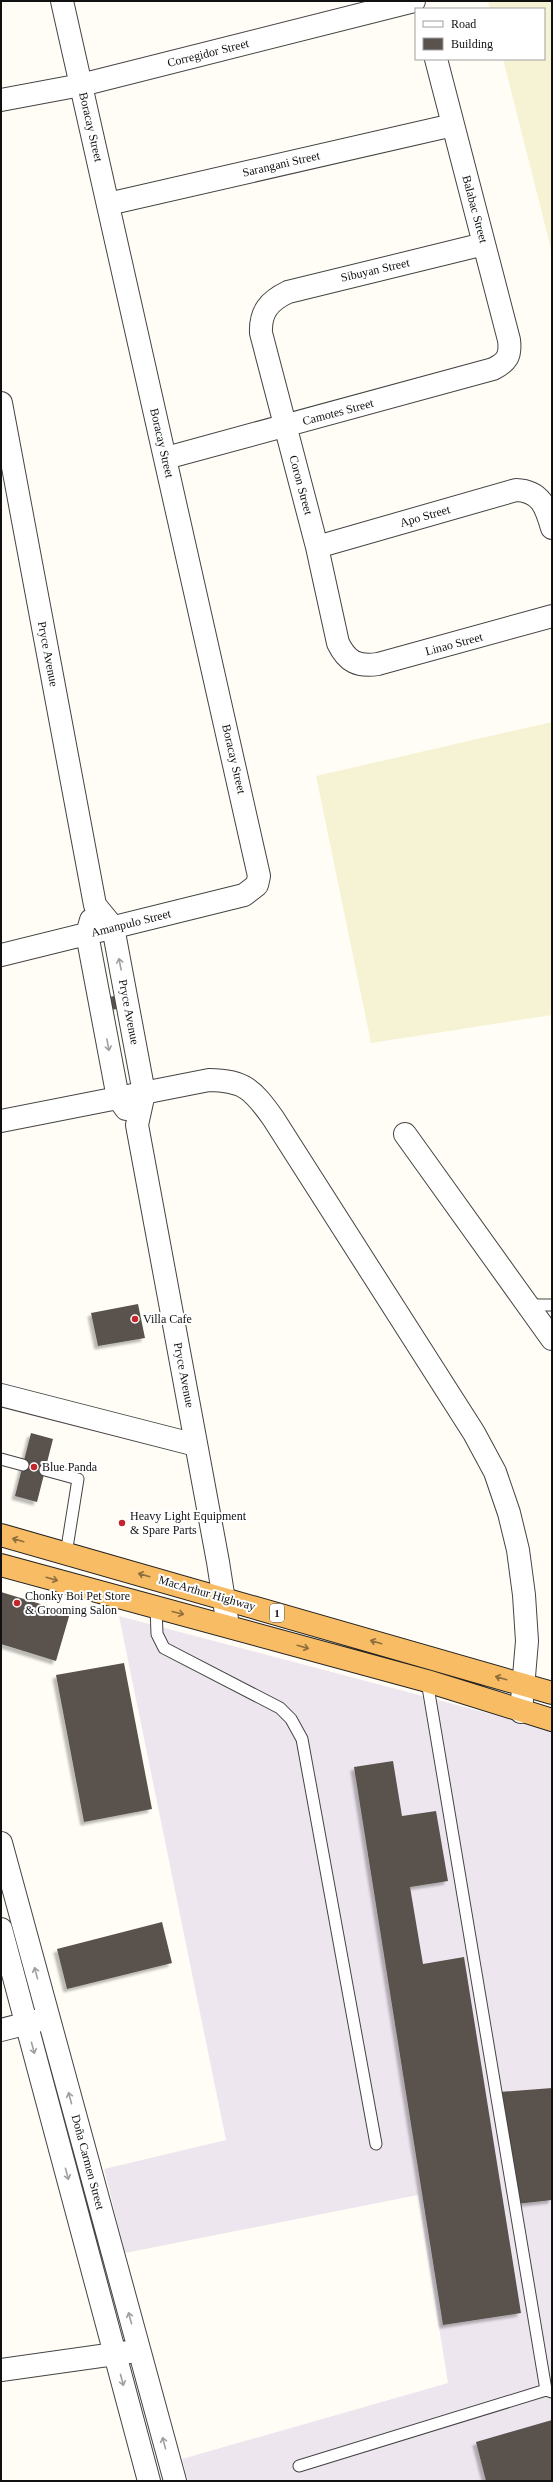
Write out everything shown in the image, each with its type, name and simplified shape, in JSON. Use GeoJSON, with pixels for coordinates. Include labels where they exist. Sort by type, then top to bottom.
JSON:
{"type":"FeatureCollection","features":[{"type":"Feature","properties":{"kind":"highway","name":"MacArthur Highway"},"geometry":{"type":"LineString","coordinates":[[1,1535],[552,1693]]}},
{"type":"Feature","properties":{"kind":"highway","name":"1"},"geometry":{"type":"LineString","coordinates":[[1,1565],[156,1608],[228,1626],[427,1682],[521,1712],[552,1720]]}},
{"type":"Feature","properties":{"kind":"highway"},"geometry":{"type":"LineString","coordinates":[[457,1691],[464,1667]]}},
{"type":"Feature","properties":{"kind":"street","name":"Boracay Street"},"geometry":{"type":"LineString","coordinates":[[62,1],[260,872],[258,885]]}},
{"type":"Feature","properties":{"kind":"street","name":"Corregidor Street"},"geometry":{"type":"LineString","coordinates":[[1,100],[81,85],[414,1]]}},
{"type":"Feature","properties":{"kind":"street","name":"Balabac Street"},"geometry":{"type":"LineString","coordinates":[[436,60],[509,340],[510,353],[508,359]]}},
{"type":"Feature","properties":{"kind":"street","name":"Sarangani Street"},"geometry":{"type":"LineString","coordinates":[[108,204],[453,125]]}},
{"type":"Feature","properties":{"kind":"street","name":"Sibuyan Street"},"geometry":{"type":"LineString","coordinates":[[269,304],[277,297],[301,288],[484,244]]}},
{"type":"Feature","properties":{"kind":"street","name":"Coron Street"},"geometry":{"type":"LineString","coordinates":[[269,304],[263,312],[261,333],[317,547],[338,643],[344,654],[354,664]]}},
{"type":"Feature","properties":{"kind":"street","name":"Camotes Street"},"geometry":{"type":"LineString","coordinates":[[166,458],[493,370],[508,359]]}},
{"type":"Feature","properties":{"kind":"street","name":"Pryce Avenue"},"geometry":{"type":"LineString","coordinates":[[1,403],[95,905],[87,934],[118,1098],[137,1125]]}},
{"type":"Feature","properties":{"kind":"street","name":"Apo Street"},"geometry":{"type":"LineString","coordinates":[[317,547],[508,492],[524,490],[533,493],[545,506],[552,528]]}},
{"type":"Feature","properties":{"kind":"street","name":"Linao Street"},"geometry":{"type":"LineString","coordinates":[[354,664],[366,666],[378,664],[552,616]]}},
{"type":"Feature","properties":{"kind":"street","name":"Amanpulo Street"},"geometry":{"type":"LineString","coordinates":[[1,955],[244,895],[258,885]]}},
{"type":"Feature","properties":{"kind":"street","name":"Pryce Avenue"},"geometry":{"type":"LineString","coordinates":[[95,905],[113,927],[144,1093],[137,1125],[228,1626]]}},
{"type":"Feature","properties":{"kind":"street"},"geometry":{"type":"LineString","coordinates":[[1,1121],[209,1080],[238,1083],[251,1090],[277,1125],[470,1426],[495,1472],[509,1513],[524,1595],[527,1641],[521,1712]]}},
{"type":"Feature","properties":{"kind":"street"},"geometry":{"type":"LineString","coordinates":[[405,1134],[552,1339]]}},
{"type":"Feature","properties":{"kind":"street"},"geometry":{"type":"LineString","coordinates":[[1,1395],[196,1445]]}},
{"type":"Feature","properties":{"kind":"street","name":"Doña Carmen Street"},"geometry":{"type":"LineString","coordinates":[[1,1843],[175,2481]]}},
{"type":"Feature","properties":{"kind":"street","name":"Doña Carmen Street"},"geometry":{"type":"LineString","coordinates":[[1,1929],[149,2481]]}},
{"type":"Feature","properties":{"kind":"street"},"geometry":{"type":"LineString","coordinates":[[1,2015],[24,2016],[46,2011]]}},
{"type":"Feature","properties":{"kind":"street"},"geometry":{"type":"LineString","coordinates":[[1,2030],[24,2016]]}},
{"type":"Feature","properties":{"kind":"street"},"geometry":{"type":"LineString","coordinates":[[1,2370],[139,2351]]}},
{"type":"Feature","properties":{"kind":"lane"},"geometry":{"type":"LineString","coordinates":[[528,1305],[552,1305]]}},
{"type":"Feature","properties":{"kind":"lane"},"geometry":{"type":"LineString","coordinates":[[1,1459],[23,1464]]}},
{"type":"Feature","properties":{"kind":"lane"},"geometry":{"type":"LineString","coordinates":[[45,1470],[78,1478],[66,1554]]}},
{"type":"Feature","properties":{"kind":"lane"},"geometry":{"type":"LineString","coordinates":[[156,1608],[157,1634],[164,1648],[280,1708],[291,1719],[302,1739],[376,2144]]}},
{"type":"Feature","properties":{"kind":"lane"},"geometry":{"type":"LineString","coordinates":[[299,2466],[549,2391],[427,1682]]}},
{"type":"Feature","properties":{"kind":"shaded area"},"geometry":{"type":"Polygon","coordinates":[[[488,1],[552,1],[552,253],[503,60],[545,60],[545,8],[490,8],[488,1]]]}},
{"type":"Feature","properties":{"kind":"shaded area"},"geometry":{"type":"Polygon","coordinates":[[[552,722],[552,1015],[371,1043],[316,776],[552,722]]]}},
{"type":"Feature","properties":{"kind":"shaded area"},"geometry":{"type":"Polygon","coordinates":[[[119,1616],[552,1730],[552,2481],[188,2481],[182,2459],[448,2383],[418,2195],[125,2253],[104,2169],[226,2140],[119,1616]]]}},
{"type":"Feature","properties":{"kind":"building"},"geometry":{"type":"Polygon","coordinates":[[[115,996],[117,1009],[110,1010],[108,997],[115,996]]]}},
{"type":"Feature","properties":{"kind":"building"},"geometry":{"type":"Polygon","coordinates":[[[138,1304],[145,1338],[98,1346],[91,1313],[138,1304]]]}},
{"type":"Feature","properties":{"kind":"building","name":"Blue Panda"},"geometry":{"type":"Polygon","coordinates":[[[31,1433],[53,1439],[37,1502],[15,1496],[31,1433]]]}},
{"type":"Feature","properties":{"kind":"building"},"geometry":{"type":"Polygon","coordinates":[[[1,1592],[70,1613],[56,1661],[1,1644],[1,1592]]]}},
{"type":"Feature","properties":{"kind":"building"},"geometry":{"type":"Polygon","coordinates":[[[124,1663],[152,1809],[84,1822],[56,1675],[124,1663]]]}},
{"type":"Feature","properties":{"kind":"building"},"geometry":{"type":"Polygon","coordinates":[[[393,1761],[402,1816],[436,1811],[448,1881],[410,1887],[423,1964],[464,1957],[521,2313],[443,2325],[354,1767],[393,1761]]]}},
{"type":"Feature","properties":{"kind":"building"},"geometry":{"type":"Polygon","coordinates":[[[162,1922],[172,1963],[67,1989],[57,1949],[162,1922]]]}},
{"type":"Feature","properties":{"kind":"building"},"geometry":{"type":"Polygon","coordinates":[[[552,2088],[552,2200],[516,2204],[499,2092],[552,2088]]]}},
{"type":"Feature","properties":{"kind":"building"},"geometry":{"type":"Polygon","coordinates":[[[552,2420],[552,2481],[486,2481],[476,2442],[552,2420]]]}},
{"type":"Feature","properties":{"kind":"place","name":"Villa Cafe"},"geometry":{"type":"Point","coordinates":[135,1319]}},
{"type":"Feature","properties":{"kind":"place","name":"Blue Panda"},"geometry":{"type":"Point","coordinates":[34,1467]}},
{"type":"Feature","properties":{"kind":"place","name":"Heavy Light Equipment & Spare Parts"},"geometry":{"type":"Point","coordinates":[122,1523]}},
{"type":"Feature","properties":{"kind":"place","name":"Chonky Boi Pet Store & Grooming Salon"},"geometry":{"type":"Point","coordinates":[17,1603]}}]}
